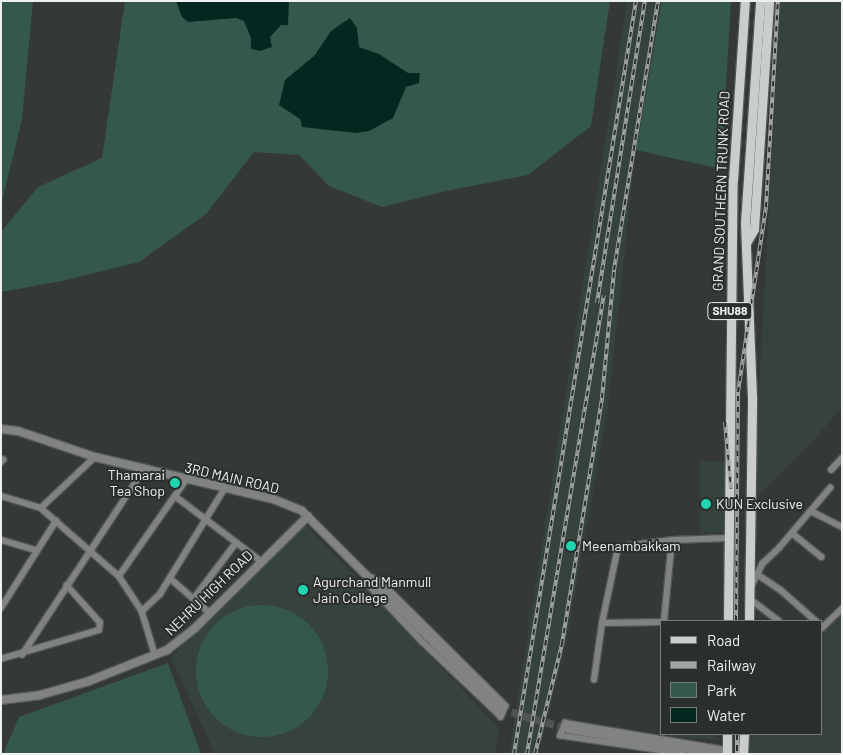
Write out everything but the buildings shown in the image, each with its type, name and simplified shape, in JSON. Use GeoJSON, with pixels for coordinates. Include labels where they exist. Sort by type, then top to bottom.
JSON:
{"type":"FeatureCollection","features":[{"type":"Feature","properties":{"kind":"main road","name":"GRAND SOUTHERN TRUNK ROAD"},"geometry":{"type":"LineString","coordinates":[[728,620],[732,180],[745,1]]}},
{"type":"Feature","properties":{"kind":"main road","name":"SHU88"},"geometry":{"type":"LineString","coordinates":[[745,246],[760,1]]}},
{"type":"Feature","properties":{"kind":"main road"},"geometry":{"type":"LineString","coordinates":[[745,246],[754,229],[769,1]]}},
{"type":"Feature","properties":{"kind":"main road","name":"GRAND SOUTHERN TRUNK ROAD"},"geometry":{"type":"LineString","coordinates":[[745,246],[752,397],[749,620]]}},
{"type":"Feature","properties":{"kind":"main road"},"geometry":{"type":"LineString","coordinates":[[726,752],[727,735]]}},
{"type":"Feature","properties":{"kind":"main road"},"geometry":{"type":"LineString","coordinates":[[743,754],[744,735]]}},
{"type":"Feature","properties":{"kind":"street","name":"3RD MAIN ROAD"},"geometry":{"type":"LineString","coordinates":[[1,429],[18,431],[95,457],[273,499],[308,516],[500,709]]}},
{"type":"Feature","properties":{"kind":"street"},"geometry":{"type":"LineString","coordinates":[[41,508],[95,457]]}},
{"type":"Feature","properties":{"kind":"street"},"geometry":{"type":"LineString","coordinates":[[831,470],[842,458]]}},
{"type":"Feature","properties":{"kind":"street"},"geometry":{"type":"LineString","coordinates":[[22,655],[144,469]]}},
{"type":"Feature","properties":{"kind":"street"},"geometry":{"type":"LineString","coordinates":[[119,576],[186,480]]}},
{"type":"Feature","properties":{"kind":"street"},"geometry":{"type":"LineString","coordinates":[[142,611],[156,600],[225,488]]}},
{"type":"Feature","properties":{"kind":"street"},"geometry":{"type":"LineString","coordinates":[[750,588],[762,564],[792,533],[830,488]]}},
{"type":"Feature","properties":{"kind":"street"},"geometry":{"type":"LineString","coordinates":[[1,496],[41,508],[92,549],[119,576],[142,611],[155,654]]}},
{"type":"Feature","properties":{"kind":"street"},"geometry":{"type":"LineString","coordinates":[[175,496],[206,518],[236,544],[261,561]]}},
{"type":"Feature","properties":{"kind":"street"},"geometry":{"type":"LineString","coordinates":[[811,511],[842,527]]}},
{"type":"Feature","properties":{"kind":"street","name":"NEHRU HIGH ROAD"},"geometry":{"type":"LineString","coordinates":[[1,700],[40,695],[89,681],[155,654],[180,640],[308,516]]}},
{"type":"Feature","properties":{"kind":"street"},"geometry":{"type":"LineString","coordinates":[[1,608],[56,521]]}},
{"type":"Feature","properties":{"kind":"street"},"geometry":{"type":"LineString","coordinates":[[792,533],[822,557]]}},
{"type":"Feature","properties":{"kind":"street"},"geometry":{"type":"LineString","coordinates":[[594,680],[602,623],[618,547],[672,540],[728,538]]}},
{"type":"Feature","properties":{"kind":"street"},"geometry":{"type":"LineString","coordinates":[[1,540],[36,550]]}},
{"type":"Feature","properties":{"kind":"street"},"geometry":{"type":"LineString","coordinates":[[663,620],[672,540]]}},
{"type":"Feature","properties":{"kind":"street"},"geometry":{"type":"LineString","coordinates":[[194,597],[236,544]]}},
{"type":"Feature","properties":{"kind":"street"},"geometry":{"type":"LineString","coordinates":[[366,574],[380,581],[506,706],[501,717],[403,622],[372,588],[366,574]]}},
{"type":"Feature","properties":{"kind":"street"},"geometry":{"type":"LineString","coordinates":[[757,574],[815,620]]}},
{"type":"Feature","properties":{"kind":"street"},"geometry":{"type":"LineString","coordinates":[[170,578],[194,597],[210,613]]}},
{"type":"Feature","properties":{"kind":"street"},"geometry":{"type":"LineString","coordinates":[[1,659],[22,655],[99,630],[100,623],[67,586]]}},
{"type":"Feature","properties":{"kind":"street"},"geometry":{"type":"LineString","coordinates":[[750,598],[778,620]]}},
{"type":"Feature","properties":{"kind":"street"},"geometry":{"type":"LineString","coordinates":[[823,627],[842,609]]}},
{"type":"Feature","properties":{"kind":"street"},"geometry":{"type":"LineString","coordinates":[[602,623],[660,622]]}},
{"type":"Feature","properties":{"kind":"street"},"geometry":{"type":"LineString","coordinates":[[684,754],[560,736],[565,723],[666,737],[726,752]]}},
{"type":"Feature","properties":{"kind":"street"},"geometry":{"type":"LineString","coordinates":[[568,729],[726,752]]}},
{"type":"Feature","properties":{"kind":"shaded area"},"geometry":{"type":"Polygon","coordinates":[[[627,1],[662,1],[636,150],[608,406],[566,645],[538,754],[509,754],[627,1]]]}},
{"type":"Feature","properties":{"kind":"shaded area"},"geometry":{"type":"Polygon","coordinates":[[[780,1],[842,1],[842,408],[807,447],[753,500],[780,1]]]}},
{"type":"Feature","properties":{"kind":"shaded area"},"geometry":{"type":"Polygon","coordinates":[[[700,461],[724,461],[724,533],[700,533],[700,461]]]}},
{"type":"Feature","properties":{"kind":"shaded area","name":"Agurchand Manmull Jain College"},"geometry":{"type":"Polygon","coordinates":[[[304,523],[499,728],[496,754],[215,754],[171,657],[304,523]]]}},
{"type":"Feature","properties":{"kind":"shaded area"},"geometry":{"type":"Polygon","coordinates":[[[842,614],[842,754],[749,754],[749,735],[823,735],[823,630],[842,614]]]}},
{"type":"Feature","properties":{"kind":"shaded area"},"geometry":{"type":"Polygon","coordinates":[[[716,735],[716,740],[670,736],[716,735]]]}},
{"type":"Feature","properties":{"kind":"green space"},"geometry":{"type":"Polygon","coordinates":[[[1,1],[33,1],[22,119],[1,205],[1,1]]]}},
{"type":"Feature","properties":{"kind":"green space"},"geometry":{"type":"Polygon","coordinates":[[[125,1],[610,1],[591,126],[528,175],[446,191],[382,207],[329,186],[299,155],[254,152],[206,214],[139,262],[62,281],[1,292],[1,232],[38,187],[102,158],[125,1]]]}},
{"type":"Feature","properties":{"kind":"green space"},"geometry":{"type":"Polygon","coordinates":[[[662,1],[731,1],[721,169],[636,150],[662,1]]]}},
{"type":"Feature","properties":{"kind":"green space"},"geometry":{"type":"Polygon","coordinates":[[[262,605],[287,610],[298,616],[308,625],[317,635],[323,646],[328,671],[323,696],[317,707],[308,717],[298,726],[287,732],[262,737],[237,732],[226,726],[216,717],[207,707],[201,696],[196,671],[201,646],[207,635],[216,625],[226,616],[237,610],[262,605]]]}},
{"type":"Feature","properties":{"kind":"green space"},"geometry":{"type":"Polygon","coordinates":[[[168,663],[201,754],[3,754],[19,717],[168,663]]]}},
{"type":"Feature","properties":{"kind":"water"},"geometry":{"type":"Polygon","coordinates":[[[176,1],[289,1],[288,25],[281,25],[270,37],[272,47],[260,51],[251,49],[251,38],[244,21],[236,18],[188,22],[182,17],[176,1]]]}},
{"type":"Feature","properties":{"kind":"water"},"geometry":{"type":"Polygon","coordinates":[[[350,18],[357,28],[359,47],[379,54],[408,73],[420,73],[419,83],[406,87],[393,118],[369,131],[356,133],[302,127],[300,119],[279,105],[285,80],[315,55],[331,31],[350,18]]]}},
{"type":"Feature","properties":{"kind":"tunnel"},"geometry":{"type":"LineString","coordinates":[[500,709],[568,729]]}},
{"type":"Feature","properties":{"kind":"railway"},"geometry":{"type":"LineString","coordinates":[[514,754],[636,1]]}},
{"type":"Feature","properties":{"kind":"railway"},"geometry":{"type":"LineString","coordinates":[[597,303],[645,1]]}},
{"type":"Feature","properties":{"kind":"railway"},"geometry":{"type":"LineString","coordinates":[[535,754],[562,644],[581,528],[602,398],[614,270],[658,1]]}},
{"type":"Feature","properties":{"kind":"railway"},"geometry":{"type":"LineString","coordinates":[[736,620],[738,392],[766,207],[778,1]]}},
{"type":"Feature","properties":{"kind":"railway"},"geometry":{"type":"LineString","coordinates":[[527,754],[604,295]]}},
{"type":"Feature","properties":{"kind":"railway"},"geometry":{"type":"LineString","coordinates":[[725,422],[731,489]]}},
{"type":"Feature","properties":{"kind":"railway"},"geometry":{"type":"LineString","coordinates":[[737,735],[737,754]]}},
{"type":"Feature","properties":{"kind":"place","name":"Thamarai Tea Shop"},"geometry":{"type":"Point","coordinates":[175,483]}},
{"type":"Feature","properties":{"kind":"place","name":"KUN Exclusive"},"geometry":{"type":"Point","coordinates":[706,504]}},
{"type":"Feature","properties":{"kind":"place","name":"Meenambakkam"},"geometry":{"type":"Point","coordinates":[571,546]}},
{"type":"Feature","properties":{"kind":"place","name":"Agurchand Manmull Jain College"},"geometry":{"type":"Point","coordinates":[303,590]}}]}
